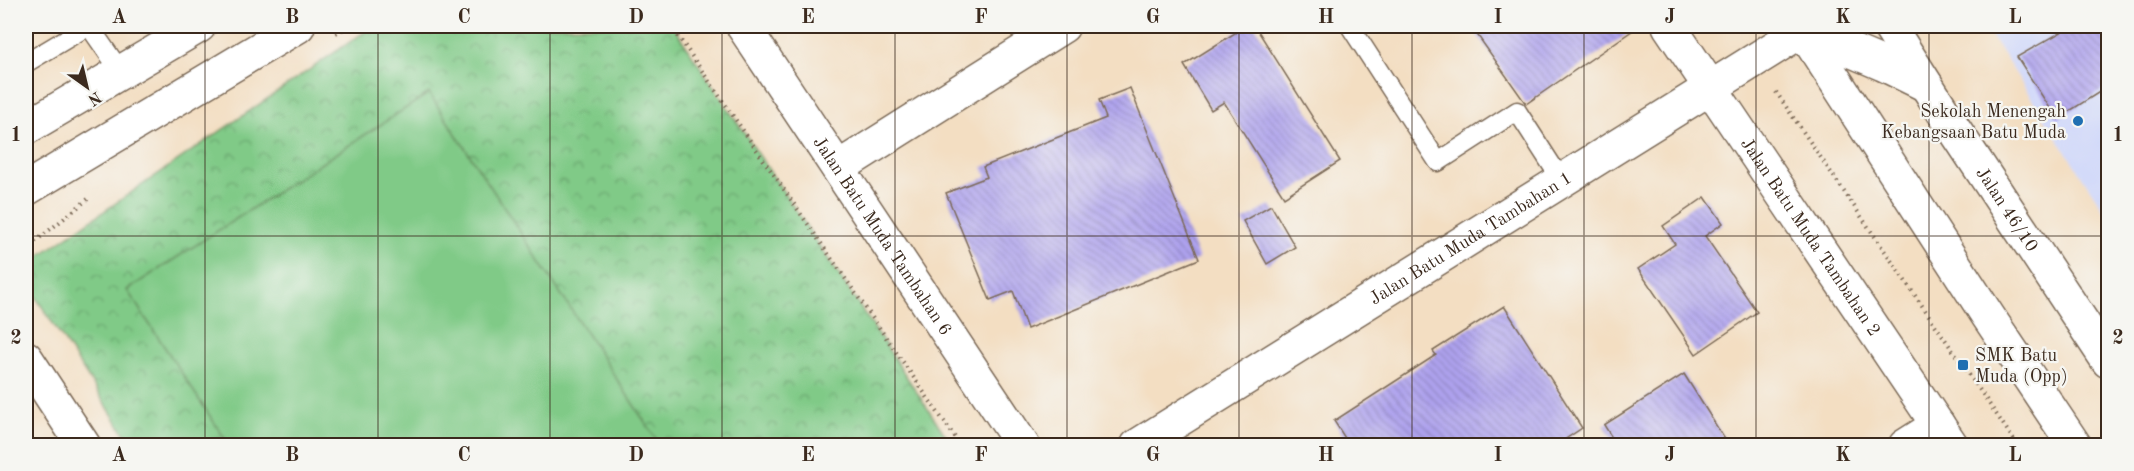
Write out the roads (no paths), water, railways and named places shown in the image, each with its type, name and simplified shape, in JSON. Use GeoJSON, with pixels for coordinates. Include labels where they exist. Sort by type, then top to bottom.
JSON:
{"type":"FeatureCollection","features":[{"type":"Feature","properties":{"kind":"street"},"geometry":{"type":"LineString","coordinates":[[26,189],[298,26]]}},
{"type":"Feature","properties":{"kind":"street","name":"Jalan Batu Muda Tambahan 6"},"geometry":{"type":"LineString","coordinates":[[743,26],[1023,446]]}},
{"type":"Feature","properties":{"kind":"street"},"geometry":{"type":"LineString","coordinates":[[838,168],[1063,26]]}},
{"type":"Feature","properties":{"kind":"street","name":"Jalan Batu Muda Tambahan 2"},"geometry":{"type":"LineString","coordinates":[[1669,26],[1945,435]]}},
{"type":"Feature","properties":{"kind":"street","name":"Jalan 46/10"},"geometry":{"type":"LineString","coordinates":[[1889,26],[1926,86],[2109,361]]}},
{"type":"Feature","properties":{"kind":"street"},"geometry":{"type":"LineString","coordinates":[[1802,27],[1926,86]]}},
{"type":"Feature","properties":{"kind":"street"},"geometry":{"type":"LineString","coordinates":[[1802,27],[1988,316],[2075,446]]}},
{"type":"Feature","properties":{"kind":"street","name":"Jalan Batu Muda Tambahan 1"},"geometry":{"type":"LineString","coordinates":[[1137,446],[1755,60],[1802,27]]}},
{"type":"Feature","properties":{"kind":"street"},"geometry":{"type":"LineString","coordinates":[[26,128],[121,72],[184,29]]}},
{"type":"Feature","properties":{"kind":"street"},"geometry":{"type":"LineString","coordinates":[[26,358],[84,446]]}},
{"type":"Feature","properties":{"kind":"street"},"geometry":{"type":"LineString","coordinates":[[1905,446],[1945,435]]}},
{"type":"Feature","properties":{"kind":"lane"},"geometry":{"type":"LineString","coordinates":[[26,63],[89,26],[121,72]]}},
{"type":"Feature","properties":{"kind":"lane"},"geometry":{"type":"LineString","coordinates":[[1350,26],[1438,162],[1517,111],[1562,181]]}},
{"type":"Feature","properties":{"kind":"place","name":"Sekolah Menengah Kebangsaan Batu Muda"},"geometry":{"type":"Point","coordinates":[2078,121]}},
{"type":"Feature","properties":{"kind":"place","name":"SMK Batu Muda (Opp)"},"geometry":{"type":"Point","coordinates":[1963,365]}}]}
